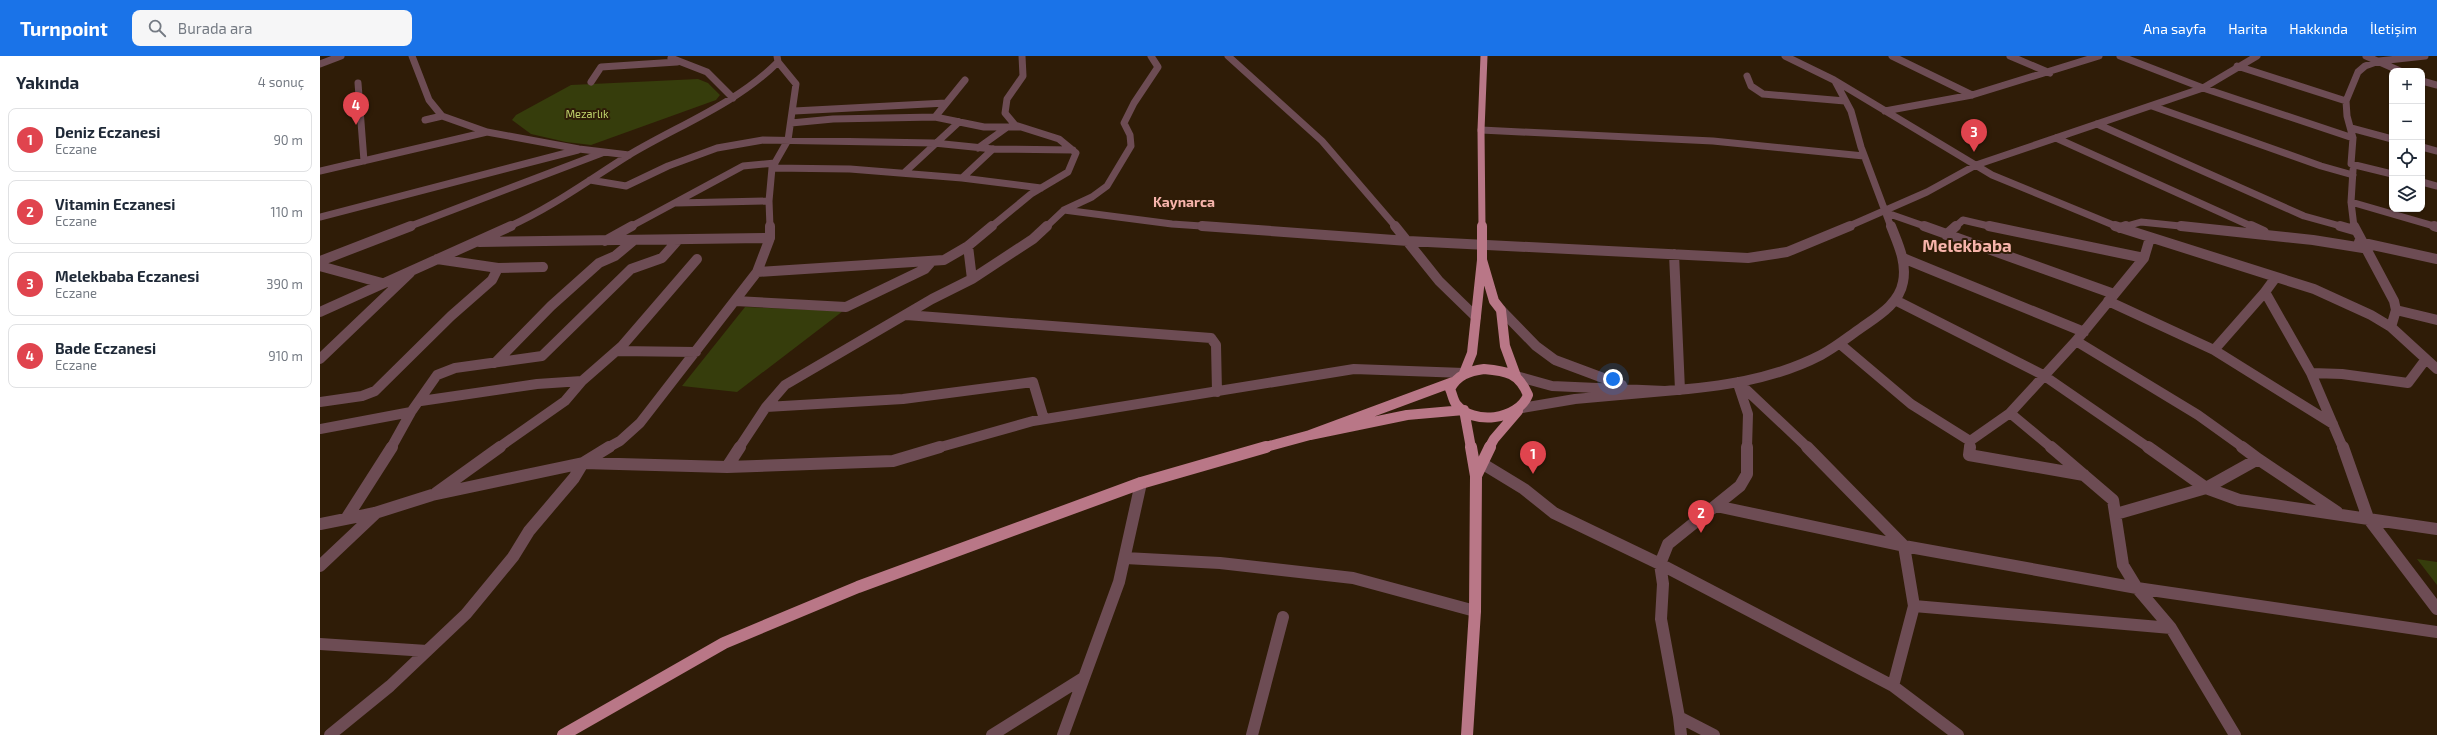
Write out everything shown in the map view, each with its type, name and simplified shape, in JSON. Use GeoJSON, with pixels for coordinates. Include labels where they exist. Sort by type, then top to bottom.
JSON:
{"type":"FeatureCollection","features":[{"type":"Feature","properties":{"kind":"main road"},"geometry":{"type":"LineString","coordinates":[[1310,435],[1453,382],[1464,373],[1472,353],[1482,260],[1481,130],[1484,56]]}},
{"type":"Feature","properties":{"kind":"main road"},"geometry":{"type":"LineString","coordinates":[[1476,476],[1494,439],[1527,401],[1528,394],[1526,388],[1516,376],[1505,346],[1501,310],[1494,301],[1482,260]]}},
{"type":"Feature","properties":{"kind":"main road"},"geometry":{"type":"LineString","coordinates":[[1464,373],[1494,370],[1516,376]]}},
{"type":"Feature","properties":{"kind":"main road"},"geometry":{"type":"LineString","coordinates":[[1453,382],[1450,389],[1451,397],[1455,404],[1464,410],[1485,417],[1497,417],[1520,409]]}},
{"type":"Feature","properties":{"kind":"main road"},"geometry":{"type":"LineString","coordinates":[[563,735],[724,643],[858,587],[1142,483],[1310,435],[1407,415],[1464,410]]}},
{"type":"Feature","properties":{"kind":"main road"},"geometry":{"type":"LineString","coordinates":[[1464,410],[1476,476],[1475,611],[1467,735]]}},
{"type":"Feature","properties":{"kind":"street"},"geometry":{"type":"LineString","coordinates":[[320,64],[341,56]]}},
{"type":"Feature","properties":{"kind":"street"},"geometry":{"type":"LineString","coordinates":[[412,56],[429,100],[442,116],[487,132],[580,149],[629,155]]}},
{"type":"Feature","properties":{"kind":"street"},"geometry":{"type":"LineString","coordinates":[[668,56],[677,62],[707,72],[733,98]]}},
{"type":"Feature","properties":{"kind":"street"},"geometry":{"type":"LineString","coordinates":[[757,272],[944,260],[968,246],[1041,188],[1068,172],[1076,153],[1073,150],[1059,139],[1015,125],[1004,113],[1007,99],[1023,76],[1022,56]]}},
{"type":"Feature","properties":{"kind":"street"},"geometry":{"type":"LineString","coordinates":[[727,467],[766,407],[785,385],[906,315],[972,279],[1033,239],[1064,210],[1092,197],[1107,186],[1131,146],[1130,135],[1124,123],[1134,103],[1158,67],[1151,56]]}},
{"type":"Feature","properties":{"kind":"street"},"geometry":{"type":"LineString","coordinates":[[1228,56],[1322,141],[1408,241],[1439,281],[1476,317]]}},
{"type":"Feature","properties":{"kind":"street"},"geometry":{"type":"LineString","coordinates":[[1785,56],[1834,80],[1976,165],[2034,194],[2120,228],[2314,289],[2371,315],[2391,327],[2437,370]]}},
{"type":"Feature","properties":{"kind":"street"},"geometry":{"type":"LineString","coordinates":[[1892,56],[1972,95]]}},
{"type":"Feature","properties":{"kind":"street"},"geometry":{"type":"LineString","coordinates":[[2010,56],[2050,73]]}},
{"type":"Feature","properties":{"kind":"street"},"geometry":{"type":"LineString","coordinates":[[1885,111],[1972,95],[2050,73],[2099,56]]}},
{"type":"Feature","properties":{"kind":"street"},"geometry":{"type":"LineString","coordinates":[[2120,56],[2203,88],[2353,138]]}},
{"type":"Feature","properties":{"kind":"street"},"geometry":{"type":"LineString","coordinates":[[1064,210],[1172,224],[1408,241],[1748,258],[1787,252],[1884,212],[1927,192],[1976,165],[2203,88],[2237,66],[2257,56]]}},
{"type":"Feature","properties":{"kind":"street"},"geometry":{"type":"LineString","coordinates":[[2366,56],[2394,68]]}},
{"type":"Feature","properties":{"kind":"street"},"geometry":{"type":"LineString","coordinates":[[2391,327],[2396,310],[2394,301],[2361,245],[2354,230],[2351,202],[2354,175],[2351,164],[2353,138],[2347,116],[2346,101],[2358,72],[2365,66],[2379,61],[2425,56]]}},
{"type":"Feature","properties":{"kind":"street"},"geometry":{"type":"LineString","coordinates":[[320,59],[330,60]]}},
{"type":"Feature","properties":{"kind":"street"},"geometry":{"type":"LineString","coordinates":[[320,312],[475,242],[568,195],[629,155],[733,98],[762,78],[777,59],[796,84],[794,111],[788,140],[773,166],[769,201],[770,238],[757,272],[640,423],[620,441],[583,463],[574,478],[529,531],[513,557],[491,586],[466,614],[390,686],[330,735]]}},
{"type":"Feature","properties":{"kind":"street"},"geometry":{"type":"LineString","coordinates":[[591,82],[601,67],[677,62]]}},
{"type":"Feature","properties":{"kind":"street"},"geometry":{"type":"LineString","coordinates":[[2237,66],[2346,101]]}},
{"type":"Feature","properties":{"kind":"street"},"geometry":{"type":"LineString","coordinates":[[1747,76],[1751,86],[1763,94],[1846,101]]}},
{"type":"Feature","properties":{"kind":"street"},"geometry":{"type":"LineString","coordinates":[[935,117],[965,80]]}},
{"type":"Feature","properties":{"kind":"street"},"geometry":{"type":"LineString","coordinates":[[1520,409],[1575,399],[1680,390],[1738,382],[1779,373],[1840,344],[1877,317],[1895,300],[1902,288],[1905,272],[1903,258],[1884,212],[1864,156],[1851,112],[1834,80]]}},
{"type":"Feature","properties":{"kind":"street"},"geometry":{"type":"LineString","coordinates":[[2425,82],[2437,85]]}},
{"type":"Feature","properties":{"kind":"street"},"geometry":{"type":"LineString","coordinates":[[358,83],[364,161]]}},
{"type":"Feature","properties":{"kind":"street"},"geometry":{"type":"LineString","coordinates":[[794,111],[866,105],[946,103]]}},
{"type":"Feature","properties":{"kind":"street"},"geometry":{"type":"LineString","coordinates":[[2152,106],[2320,166],[2354,175]]}},
{"type":"Feature","properties":{"kind":"street"},"geometry":{"type":"LineString","coordinates":[[425,120],[442,116]]}},
{"type":"Feature","properties":{"kind":"street"},"geometry":{"type":"LineString","coordinates":[[791,123],[833,119],[935,117],[984,127],[1021,127]]}},
{"type":"Feature","properties":{"kind":"street"},"geometry":{"type":"LineString","coordinates":[[905,172],[959,122]]}},
{"type":"Feature","properties":{"kind":"street"},"geometry":{"type":"LineString","coordinates":[[2097,124],[2304,216],[2354,230]]}},
{"type":"Feature","properties":{"kind":"street"},"geometry":{"type":"LineString","coordinates":[[978,148],[994,135],[1008,127]]}},
{"type":"Feature","properties":{"kind":"street"},"geometry":{"type":"LineString","coordinates":[[2351,128],[2389,138]]}},
{"type":"Feature","properties":{"kind":"street"},"geometry":{"type":"LineString","coordinates":[[1481,130],[1713,141],[1864,156]]}},
{"type":"Feature","properties":{"kind":"street"},"geometry":{"type":"LineString","coordinates":[[320,171],[487,132]]}},
{"type":"Feature","properties":{"kind":"street"},"geometry":{"type":"LineString","coordinates":[[2056,138],[2220,210],[2269,235]]}},
{"type":"Feature","properties":{"kind":"street"},"geometry":{"type":"LineString","coordinates":[[590,180],[626,186],[668,166],[717,148],[763,140],[934,144],[993,149],[1073,150]]}},
{"type":"Feature","properties":{"kind":"street"},"geometry":{"type":"LineString","coordinates":[[2425,148],[2437,151]]}},
{"type":"Feature","properties":{"kind":"street"},"geometry":{"type":"LineString","coordinates":[[320,217],[580,149]]}},
{"type":"Feature","properties":{"kind":"street"},"geometry":{"type":"LineString","coordinates":[[962,178],[993,149]]}},
{"type":"Feature","properties":{"kind":"street"},"geometry":{"type":"LineString","coordinates":[[320,261],[604,152]]}},
{"type":"Feature","properties":{"kind":"street"},"geometry":{"type":"LineString","coordinates":[[2351,164],[2389,173]]}},
{"type":"Feature","properties":{"kind":"street"},"geometry":{"type":"LineString","coordinates":[[603,242],[743,166],[905,172],[1041,188]]}},
{"type":"Feature","properties":{"kind":"street"},"geometry":{"type":"LineString","coordinates":[[2425,183],[2437,186]]}},
{"type":"Feature","properties":{"kind":"street"},"geometry":{"type":"LineString","coordinates":[[674,203],[769,201]]}},
{"type":"Feature","properties":{"kind":"street"},"geometry":{"type":"LineString","coordinates":[[2351,202],[2437,227]]}},
{"type":"Feature","properties":{"kind":"street"},"geometry":{"type":"LineString","coordinates":[[1884,212],[2111,298],[2214,350],[2333,424]]}},
{"type":"Feature","properties":{"kind":"street"},"geometry":{"type":"LineString","coordinates":[[1946,235],[1963,220],[2039,238],[2144,258]]}},
{"type":"Feature","properties":{"kind":"street"},"geometry":{"type":"LineString","coordinates":[[2120,228],[2141,222],[2361,245],[2437,259]]}},
{"type":"Feature","properties":{"kind":"street"},"geometry":{"type":"LineString","coordinates":[[475,242],[603,242],[770,238]]}},
{"type":"Feature","properties":{"kind":"street"},"geometry":{"type":"LineString","coordinates":[[1970,441],[2010,413],[2043,375],[2084,332],[2144,258],[2150,238]]}},
{"type":"Feature","properties":{"kind":"street"},"geometry":{"type":"LineString","coordinates":[[346,519],[389,453],[411,412],[421,401],[437,375],[455,368],[542,356],[631,269],[662,258],[678,240]]}},
{"type":"Feature","properties":{"kind":"street"},"geometry":{"type":"LineString","coordinates":[[495,362],[551,306],[599,263],[615,256],[632,241]]}},
{"type":"Feature","properties":{"kind":"street"},"geometry":{"type":"LineString","coordinates":[[968,246],[972,279]]}},
{"type":"Feature","properties":{"kind":"street"},"geometry":{"type":"LineString","coordinates":[[1674,254],[1680,390]]}},
{"type":"Feature","properties":{"kind":"street"},"geometry":{"type":"LineString","coordinates":[[1903,258],[2084,332]]}},
{"type":"Feature","properties":{"kind":"street"},"geometry":{"type":"LineString","coordinates":[[437,259],[498,268],[543,267]]}},
{"type":"Feature","properties":{"kind":"street"},"geometry":{"type":"LineString","coordinates":[[432,495],[565,401],[582,381],[617,351],[697,259]]}},
{"type":"Feature","properties":{"kind":"street"},"geometry":{"type":"LineString","coordinates":[[735,301],[846,307],[924,269],[932,261]]}},
{"type":"Feature","properties":{"kind":"street"},"geometry":{"type":"LineString","coordinates":[[320,266],[382,283]]}},
{"type":"Feature","properties":{"kind":"street"},"geometry":{"type":"LineString","coordinates":[[320,402],[362,396],[375,391],[451,316],[492,280],[498,268]]}},
{"type":"Feature","properties":{"kind":"street"},"geometry":{"type":"LineString","coordinates":[[320,359],[414,269]]}},
{"type":"Feature","properties":{"kind":"street"},"geometry":{"type":"LineString","coordinates":[[2214,350],[2265,292],[2276,277]]}},
{"type":"Feature","properties":{"kind":"street"},"geometry":{"type":"LineString","coordinates":[[2265,292],[2311,373],[2346,455],[2368,518],[2437,609]]}},
{"type":"Feature","properties":{"kind":"street"},"geometry":{"type":"LineString","coordinates":[[1895,300],[2043,375],[2206,488],[2239,500],[2339,513],[2437,529]]}},
{"type":"Feature","properties":{"kind":"street"},"geometry":{"type":"LineString","coordinates":[[1501,310],[1536,346],[1555,360],[1629,388]]}},
{"type":"Feature","properties":{"kind":"street"},"geometry":{"type":"LineString","coordinates":[[2396,310],[2437,320]]}},
{"type":"Feature","properties":{"kind":"street"},"geometry":{"type":"LineString","coordinates":[[906,315],[1212,338],[1216,345],[1217,392]]}},
{"type":"Feature","properties":{"kind":"street"},"geometry":{"type":"LineString","coordinates":[[2076,341],[2198,415],[2258,459],[2339,513]]}},
{"type":"Feature","properties":{"kind":"street"},"geometry":{"type":"LineString","coordinates":[[1840,344],[1868,366],[1911,404],[1970,441]]}},
{"type":"Feature","properties":{"kind":"street"},"geometry":{"type":"LineString","coordinates":[[617,351],[696,352]]}},
{"type":"Feature","properties":{"kind":"street"},"geometry":{"type":"LineString","coordinates":[[2311,373],[2342,374],[2408,383],[2426,359]]}},
{"type":"Feature","properties":{"kind":"street"},"geometry":{"type":"LineString","coordinates":[[320,524],[376,513],[432,495],[583,463],[727,467],[893,461],[1044,419],[1354,369],[1464,373]]}},
{"type":"Feature","properties":{"kind":"street"},"geometry":{"type":"LineString","coordinates":[[1516,376],[1552,386],[1629,388],[1666,391]]}},
{"type":"Feature","properties":{"kind":"street"},"geometry":{"type":"LineString","coordinates":[[421,401],[537,384],[582,381]]}},
{"type":"Feature","properties":{"kind":"street"},"geometry":{"type":"LineString","coordinates":[[766,407],[791,403],[860,402],[950,395],[1033,382],[1044,419]]}},
{"type":"Feature","properties":{"kind":"street"},"geometry":{"type":"LineString","coordinates":[[1681,735],[1661,619],[1663,584],[1660,564],[1668,544],[1692,522],[1716,506],[1740,486],[1748,468],[1748,414],[1738,382]]}},
{"type":"Feature","properties":{"kind":"street"},"geometry":{"type":"LineString","coordinates":[[1738,382],[1821,461],[1904,546],[1914,606],[1893,686]]}},
{"type":"Feature","properties":{"kind":"street"},"geometry":{"type":"LineString","coordinates":[[320,429],[411,412]]}},
{"type":"Feature","properties":{"kind":"street"},"geometry":{"type":"LineString","coordinates":[[2010,413],[2113,500],[2124,565],[2137,588],[2171,628],[2235,735]]}},
{"type":"Feature","properties":{"kind":"street"},"geometry":{"type":"LineString","coordinates":[[1970,441],[1969,455],[2085,475]]}},
{"type":"Feature","properties":{"kind":"street"},"geometry":{"type":"LineString","coordinates":[[2116,514],[2206,488],[2258,459]]}},
{"type":"Feature","properties":{"kind":"street"},"geometry":{"type":"LineString","coordinates":[[1483,464],[1524,489],[1554,513],[1660,564],[1893,686],[1958,735]]}},
{"type":"Feature","properties":{"kind":"street"},"geometry":{"type":"LineString","coordinates":[[1063,735],[1119,582],[1142,483]]}},
{"type":"Feature","properties":{"kind":"street"},"geometry":{"type":"LineString","coordinates":[[1716,506],[1904,546],[2137,588],[2437,632]]}},
{"type":"Feature","properties":{"kind":"street"},"geometry":{"type":"LineString","coordinates":[[320,566],[376,513]]}},
{"type":"Feature","properties":{"kind":"street"},"geometry":{"type":"LineString","coordinates":[[1125,558],[1220,563],[1353,578],[1475,611]]}},
{"type":"Feature","properties":{"kind":"street"},"geometry":{"type":"LineString","coordinates":[[1914,606],[2171,628]]}},
{"type":"Feature","properties":{"kind":"street"},"geometry":{"type":"LineString","coordinates":[[1252,735],[1283,617]]}},
{"type":"Feature","properties":{"kind":"street"},"geometry":{"type":"LineString","coordinates":[[320,644],[427,651]]}},
{"type":"Feature","properties":{"kind":"street"},"geometry":{"type":"LineString","coordinates":[[992,735],[1083,678]]}},
{"type":"Feature","properties":{"kind":"street"},"geometry":{"type":"LineString","coordinates":[[1679,717],[1714,735]]}},
{"type":"Feature","properties":{"kind":"green space","name":"Mezarlık"},"geometry":{"type":"Polygon","coordinates":[[[698,79],[708,83],[720,95],[716,100],[591,145],[566,142],[531,134],[512,120],[516,115],[571,85],[698,79]]]}},
{"type":"Feature","properties":{"kind":"green space"},"geometry":{"type":"Polygon","coordinates":[[[745,307],[843,311],[737,392],[682,386],[745,307]]]}},
{"type":"Feature","properties":{"kind":"green space"},"geometry":{"type":"Polygon","coordinates":[[[2417,559],[2437,562],[2437,585],[2417,559]]]}},
{"type":"Feature","properties":{"kind":"place","name":"Bade Eczanesi"},"geometry":{"type":"Point","coordinates":[356,125]}},
{"type":"Feature","properties":{"kind":"place","name":"Melekbaba Eczanesi"},"geometry":{"type":"Point","coordinates":[1974,152]}},
{"type":"Feature","properties":{"kind":"place","name":"Deniz Eczanesi"},"geometry":{"type":"Point","coordinates":[1533,474]}},
{"type":"Feature","properties":{"kind":"place","name":"Vitamin Eczanesi"},"geometry":{"type":"Point","coordinates":[1701,533]}},
{"type":"Feature","properties":{"kind":"district","name":"Kaynarca"},"geometry":{"type":"Point","coordinates":[1184,202]}},
{"type":"Feature","properties":{"kind":"district","name":"Melekbaba"},"geometry":{"type":"Point","coordinates":[1967,246]}}]}
